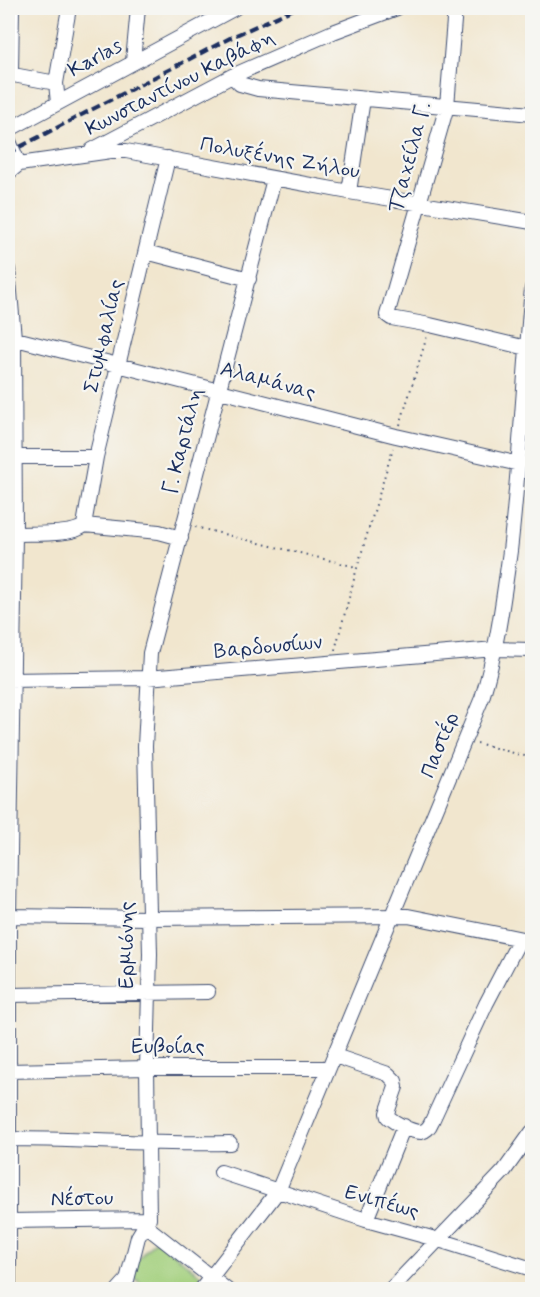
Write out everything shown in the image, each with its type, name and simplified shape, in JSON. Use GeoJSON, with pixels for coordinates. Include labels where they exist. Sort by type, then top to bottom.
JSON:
{"type":"FeatureCollection","features":[{"type":"Feature","properties":{"kind":"street"},"geometry":{"type":"LineString","coordinates":[[12,8],[9,74],[56,83]]}},
{"type":"Feature","properties":{"kind":"street"},"geometry":{"type":"LineString","coordinates":[[58,103],[56,83],[69,8]]}},
{"type":"Feature","properties":{"kind":"street"},"geometry":{"type":"LineString","coordinates":[[133,61],[138,8]]}},
{"type":"Feature","properties":{"kind":"street"},"geometry":{"type":"LineString","coordinates":[[204,24],[205,8]]}},
{"type":"Feature","properties":{"kind":"street","name":"Karlas"},"geometry":{"type":"LineString","coordinates":[[8,130],[133,61],[236,8]]}},
{"type":"Feature","properties":{"kind":"street","name":"Κωνσταντίνου Καβάφη"},"geometry":{"type":"LineString","coordinates":[[82,155],[232,76],[333,32],[397,8]]}},
{"type":"Feature","properties":{"kind":"street","name":"Τζαχείλα Γ."},"geometry":{"type":"LineString","coordinates":[[430,325],[391,318],[387,315],[447,106],[455,8]]}},
{"type":"Feature","properties":{"kind":"street"},"geometry":{"type":"LineString","coordinates":[[232,76],[240,84],[258,89],[532,114]]}},
{"type":"Feature","properties":{"kind":"street"},"geometry":{"type":"LineString","coordinates":[[350,192],[363,99]]}},
{"type":"Feature","properties":{"kind":"street"},"geometry":{"type":"LineString","coordinates":[[8,139],[19,164],[8,173]]}},
{"type":"Feature","properties":{"kind":"street","name":"Πολυξένης Ζήλου"},"geometry":{"type":"LineString","coordinates":[[19,164],[126,151],[274,179],[532,222]]}},
{"type":"Feature","properties":{"kind":"street","name":"Στυμφαλίας"},"geometry":{"type":"LineString","coordinates":[[84,525],[96,457],[168,158]]}},
{"type":"Feature","properties":{"kind":"street","name":"Γ. Καρτάλη"},"geometry":{"type":"LineString","coordinates":[[147,678],[152,643],[274,179]]}},
{"type":"Feature","properties":{"kind":"street"},"geometry":{"type":"LineString","coordinates":[[146,252],[249,279]]}},
{"type":"Feature","properties":{"kind":"street"},"geometry":{"type":"LineString","coordinates":[[8,269],[11,337],[11,457],[15,534],[11,569],[10,680],[9,1290]]}},
{"type":"Feature","properties":{"kind":"street","name":"Παστέρ"},"geometry":{"type":"LineString","coordinates":[[201,1290],[278,1191],[482,698],[495,649],[505,591],[519,464],[532,288]]}},
{"type":"Feature","properties":{"kind":"street"},"geometry":{"type":"LineString","coordinates":[[430,325],[527,348]]}},
{"type":"Feature","properties":{"kind":"street","name":"Αλαμάνας"},"geometry":{"type":"LineString","coordinates":[[11,337],[396,436],[519,464]]}},
{"type":"Feature","properties":{"kind":"street"},"geometry":{"type":"LineString","coordinates":[[11,457],[96,457]]}},
{"type":"Feature","properties":{"kind":"street"},"geometry":{"type":"LineString","coordinates":[[15,534],[68,532],[81,529],[84,525],[159,532],[181,538]]}},
{"type":"Feature","properties":{"kind":"street","name":"Βαρδουσίων"},"geometry":{"type":"LineString","coordinates":[[10,680],[147,678],[495,649],[532,650]]}},
{"type":"Feature","properties":{"kind":"street","name":"Ερμιόνης"},"geometry":{"type":"LineString","coordinates":[[147,678],[145,746],[150,954],[147,1068],[148,1219]]}},
{"type":"Feature","properties":{"kind":"street"},"geometry":{"type":"LineString","coordinates":[[9,916],[148,918],[408,916],[526,940],[486,1004],[429,1127],[421,1132],[404,1126],[366,1220]]}},
{"type":"Feature","properties":{"kind":"street"},"geometry":{"type":"LineString","coordinates":[[8,995],[208,992]]}},
{"type":"Feature","properties":{"kind":"street","name":"Ευβοίας"},"geometry":{"type":"LineString","coordinates":[[8,1071],[332,1062],[369,1066],[393,1078],[396,1087],[387,1113],[391,1120],[404,1126]]}},
{"type":"Feature","properties":{"kind":"street"},"geometry":{"type":"LineString","coordinates":[[390,1290],[504,1171],[532,1132]]}},
{"type":"Feature","properties":{"kind":"street"},"geometry":{"type":"LineString","coordinates":[[8,1139],[180,1144],[230,1143]]}},
{"type":"Feature","properties":{"kind":"street","name":"Ενιπέως"},"geometry":{"type":"LineString","coordinates":[[221,1172],[366,1220],[532,1269]]}},
{"type":"Feature","properties":{"kind":"street"},"geometry":{"type":"LineString","coordinates":[[118,1290],[127,1280],[138,1237],[148,1219],[227,1290]]}},
{"type":"Feature","properties":{"kind":"street","name":"Νέστου"},"geometry":{"type":"LineString","coordinates":[[8,1221],[148,1219]]}},
{"type":"Feature","properties":{"kind":"path"},"geometry":{"type":"LineString","coordinates":[[332,662],[357,568],[430,325]]}},
{"type":"Feature","properties":{"kind":"path"},"geometry":{"type":"LineString","coordinates":[[184,524],[357,568]]}},
{"type":"Feature","properties":{"kind":"path"},"geometry":{"type":"LineString","coordinates":[[465,740],[532,758]]}},
{"type":"Feature","properties":{"kind":"green space"},"geometry":{"type":"Polygon","coordinates":[[[156,1239],[204,1278],[194,1289],[149,1290],[131,1275],[137,1260],[156,1239]]]}},
{"type":"Feature","properties":{"kind":"railway"},"geometry":{"type":"LineString","coordinates":[[8,153],[234,36],[296,8]]}}]}
